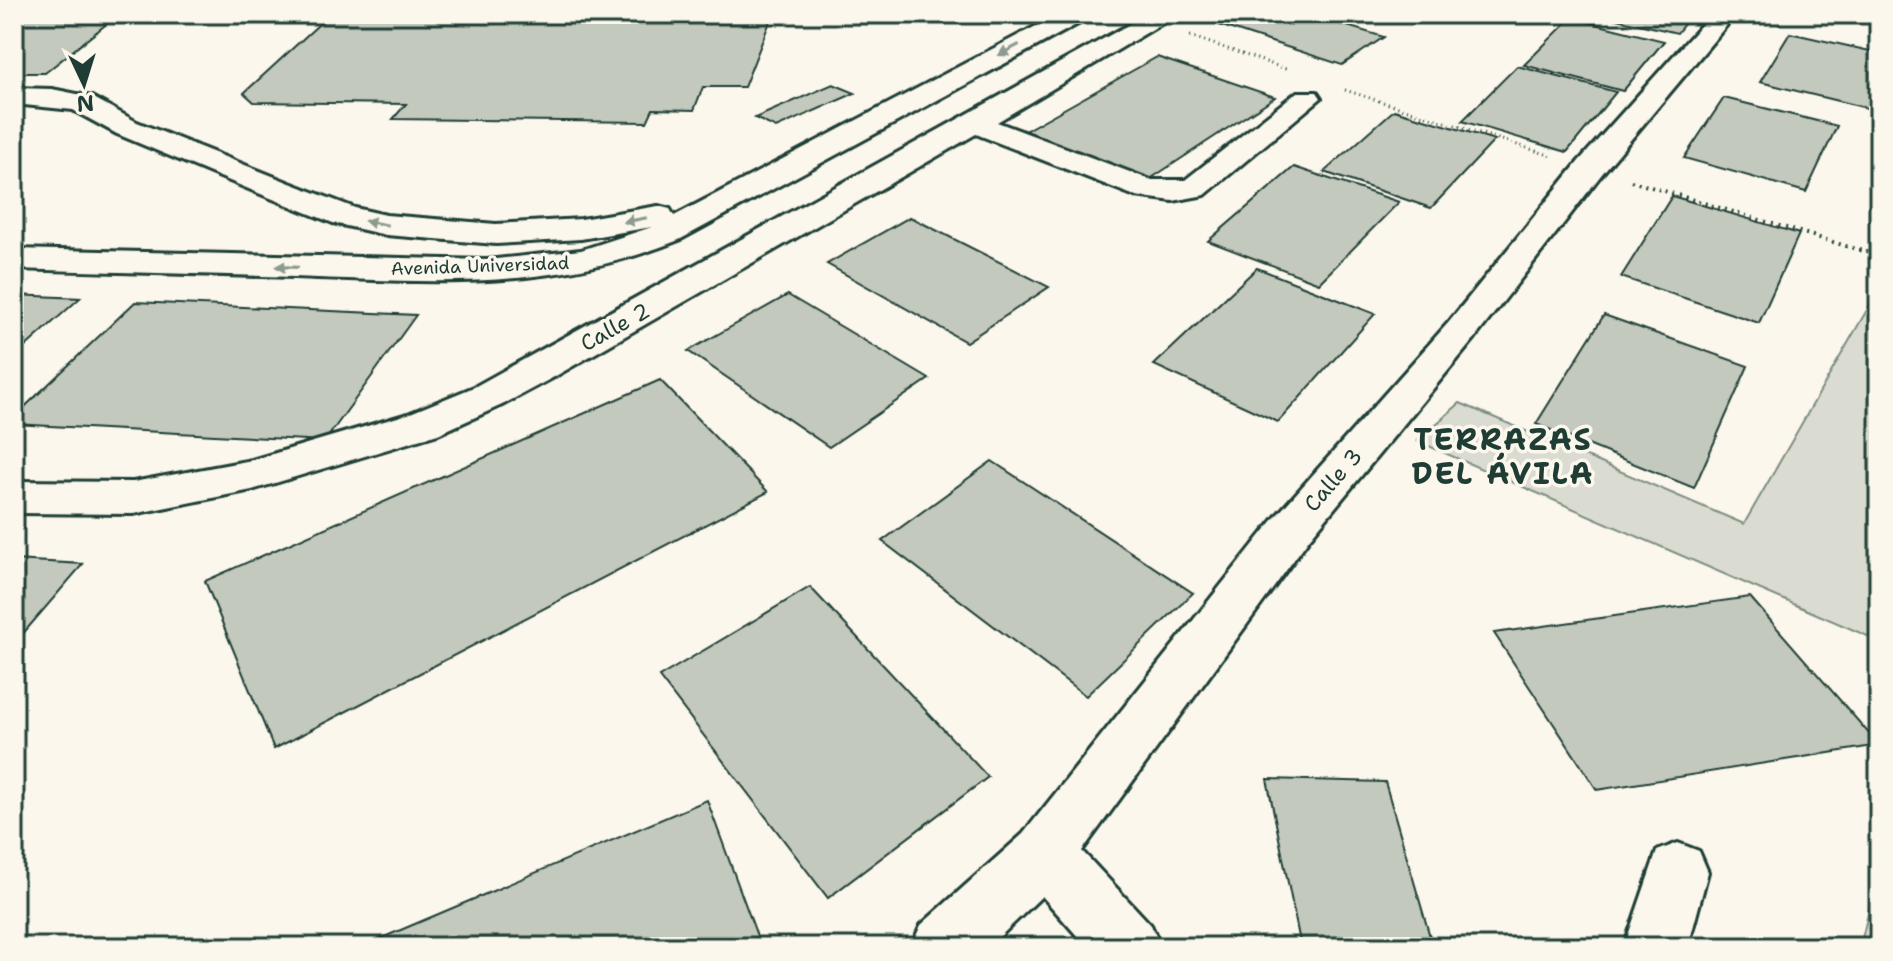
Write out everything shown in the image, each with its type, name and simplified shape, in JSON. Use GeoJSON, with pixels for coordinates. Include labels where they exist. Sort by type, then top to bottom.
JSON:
{"type":"FeatureCollection","features":[{"type":"Feature","properties":{"kind":"street","name":"Avenida Universidad"},"geometry":{"type":"LineString","coordinates":[[14,259],[364,269],[543,266],[588,260],[649,242],[1078,14]]}},
{"type":"Feature","properties":{"kind":"street","name":"Calle 3"},"geometry":{"type":"LineString","coordinates":[[943,947],[1044,854],[1293,527],[1462,330],[1590,168],[1724,14]]}},
{"type":"Feature","properties":{"kind":"street","name":"Calle 2"},"geometry":{"type":"LineString","coordinates":[[14,497],[133,498],[312,459],[423,424],[488,396],[540,368],[1158,18]]}},
{"type":"Feature","properties":{"kind":"street"},"geometry":{"type":"LineString","coordinates":[[974,123],[1146,189],[1173,191],[1194,188],[1319,92]]}},
{"type":"Feature","properties":{"kind":"street"},"geometry":{"type":"LineString","coordinates":[[14,96],[52,97],[82,103],[127,128],[345,216],[418,229],[496,234],[581,229],[661,215],[763,182]]}},
{"type":"Feature","properties":{"kind":"street"},"geometry":{"type":"LineString","coordinates":[[1044,854],[1129,947]]}},
{"type":"Feature","properties":{"kind":"street"},"geometry":{"type":"LineString","coordinates":[[1656,947],[1678,872]]}},
{"type":"Feature","properties":{"kind":"path"},"geometry":{"type":"LineString","coordinates":[[1158,18],[1286,69]]}},
{"type":"Feature","properties":{"kind":"path"},"geometry":{"type":"LineString","coordinates":[[1319,92],[1590,168],[1879,256]]}},
{"type":"Feature","properties":{"kind":"shaded area"},"geometry":{"type":"Polygon","coordinates":[[[1879,289],[1879,641],[1417,441],[1460,403],[1744,524],[1879,289]]]}},
{"type":"Feature","properties":{"kind":"shaded area"},"geometry":{"type":"Polygon","coordinates":[[[1879,868],[1879,947],[1860,947],[1879,868]]]}},
{"type":"Feature","properties":{"kind":"building"},"geometry":{"type":"Polygon","coordinates":[[[14,14],[119,14],[45,73],[14,73],[14,14]]]}},
{"type":"Feature","properties":{"kind":"building"},"geometry":{"type":"Polygon","coordinates":[[[330,14],[773,14],[744,87],[703,87],[694,110],[653,109],[647,122],[393,119],[406,104],[254,102],[244,93],[330,14]]]}},
{"type":"Feature","properties":{"kind":"building"},"geometry":{"type":"Polygon","coordinates":[[[1239,14],[1307,14],[1384,37],[1342,65],[1219,25],[1239,14]]]}},
{"type":"Feature","properties":{"kind":"building"},"geometry":{"type":"Polygon","coordinates":[[[1595,14],[1692,14],[1677,33],[1595,14]]]}},
{"type":"Feature","properties":{"kind":"building"},"geometry":{"type":"Polygon","coordinates":[[[1571,18],[1664,41],[1623,91],[1524,65],[1571,18]]]}},
{"type":"Feature","properties":{"kind":"building"},"geometry":{"type":"Polygon","coordinates":[[[1790,33],[1879,53],[1879,91],[1871,109],[1760,82],[1790,33]]]}},
{"type":"Feature","properties":{"kind":"building"},"geometry":{"type":"Polygon","coordinates":[[[1157,57],[1275,97],[1144,183],[1021,133],[1157,57]]]}},
{"type":"Feature","properties":{"kind":"building"},"geometry":{"type":"Polygon","coordinates":[[[1517,66],[1616,92],[1567,152],[1462,121],[1517,66]]]}},
{"type":"Feature","properties":{"kind":"building"},"geometry":{"type":"Polygon","coordinates":[[[833,84],[855,93],[776,128],[755,118],[833,84]]]}},
{"type":"Feature","properties":{"kind":"building"},"geometry":{"type":"Polygon","coordinates":[[[1724,98],[1837,126],[1806,192],[1684,158],[1724,98]]]}},
{"type":"Feature","properties":{"kind":"building"},"geometry":{"type":"Polygon","coordinates":[[[1394,110],[1495,140],[1431,208],[1324,172],[1394,110]]]}},
{"type":"Feature","properties":{"kind":"building"},"geometry":{"type":"Polygon","coordinates":[[[1294,167],[1399,202],[1319,283],[1208,241],[1294,167]]]}},
{"type":"Feature","properties":{"kind":"building"},"geometry":{"type":"Polygon","coordinates":[[[1672,196],[1799,234],[1759,323],[1621,277],[1672,196]]]}},
{"type":"Feature","properties":{"kind":"building"},"geometry":{"type":"Polygon","coordinates":[[[910,217],[1049,287],[966,342],[827,264],[910,217]]]}},
{"type":"Feature","properties":{"kind":"building"},"geometry":{"type":"Polygon","coordinates":[[[1257,268],[1375,314],[1278,422],[1154,365],[1257,268]]]}},
{"type":"Feature","properties":{"kind":"building"},"geometry":{"type":"Polygon","coordinates":[[[14,295],[80,298],[14,357],[14,295]]]}},
{"type":"Feature","properties":{"kind":"building"},"geometry":{"type":"Polygon","coordinates":[[[788,295],[929,379],[829,447],[688,351],[788,295]]]}},
{"type":"Feature","properties":{"kind":"building"},"geometry":{"type":"Polygon","coordinates":[[[135,302],[416,315],[325,441],[14,424],[14,417],[135,302]]]}},
{"type":"Feature","properties":{"kind":"building"},"geometry":{"type":"Polygon","coordinates":[[[1604,315],[1748,366],[1694,488],[1536,424],[1604,315]]]}},
{"type":"Feature","properties":{"kind":"building"},"geometry":{"type":"Polygon","coordinates":[[[660,380],[768,492],[274,749],[205,581],[660,380]]]}},
{"type":"Feature","properties":{"kind":"building"},"geometry":{"type":"Polygon","coordinates":[[[992,461],[1193,593],[1086,696],[882,541],[992,461]]]}},
{"type":"Feature","properties":{"kind":"building"},"geometry":{"type":"Polygon","coordinates":[[[14,560],[83,564],[14,644],[14,560]]]}},
{"type":"Feature","properties":{"kind":"building"},"geometry":{"type":"Polygon","coordinates":[[[810,587],[988,777],[828,898],[659,677],[810,587]]]}},
{"type":"Feature","properties":{"kind":"building"},"geometry":{"type":"Polygon","coordinates":[[[1750,597],[1879,745],[1597,790],[1494,633],[1750,597]]]}},
{"type":"Feature","properties":{"kind":"building"},"geometry":{"type":"Polygon","coordinates":[[[1267,779],[1385,782],[1433,947],[1301,947],[1267,779]]]}},
{"type":"Feature","properties":{"kind":"building"},"geometry":{"type":"Polygon","coordinates":[[[707,800],[761,947],[363,947],[363,946],[707,800]]]}},
{"type":"Feature","properties":{"kind":"district","name":"TERRAZAS DEL ÁVILA"},"geometry":{"type":"Point","coordinates":[1503,456]}}]}
